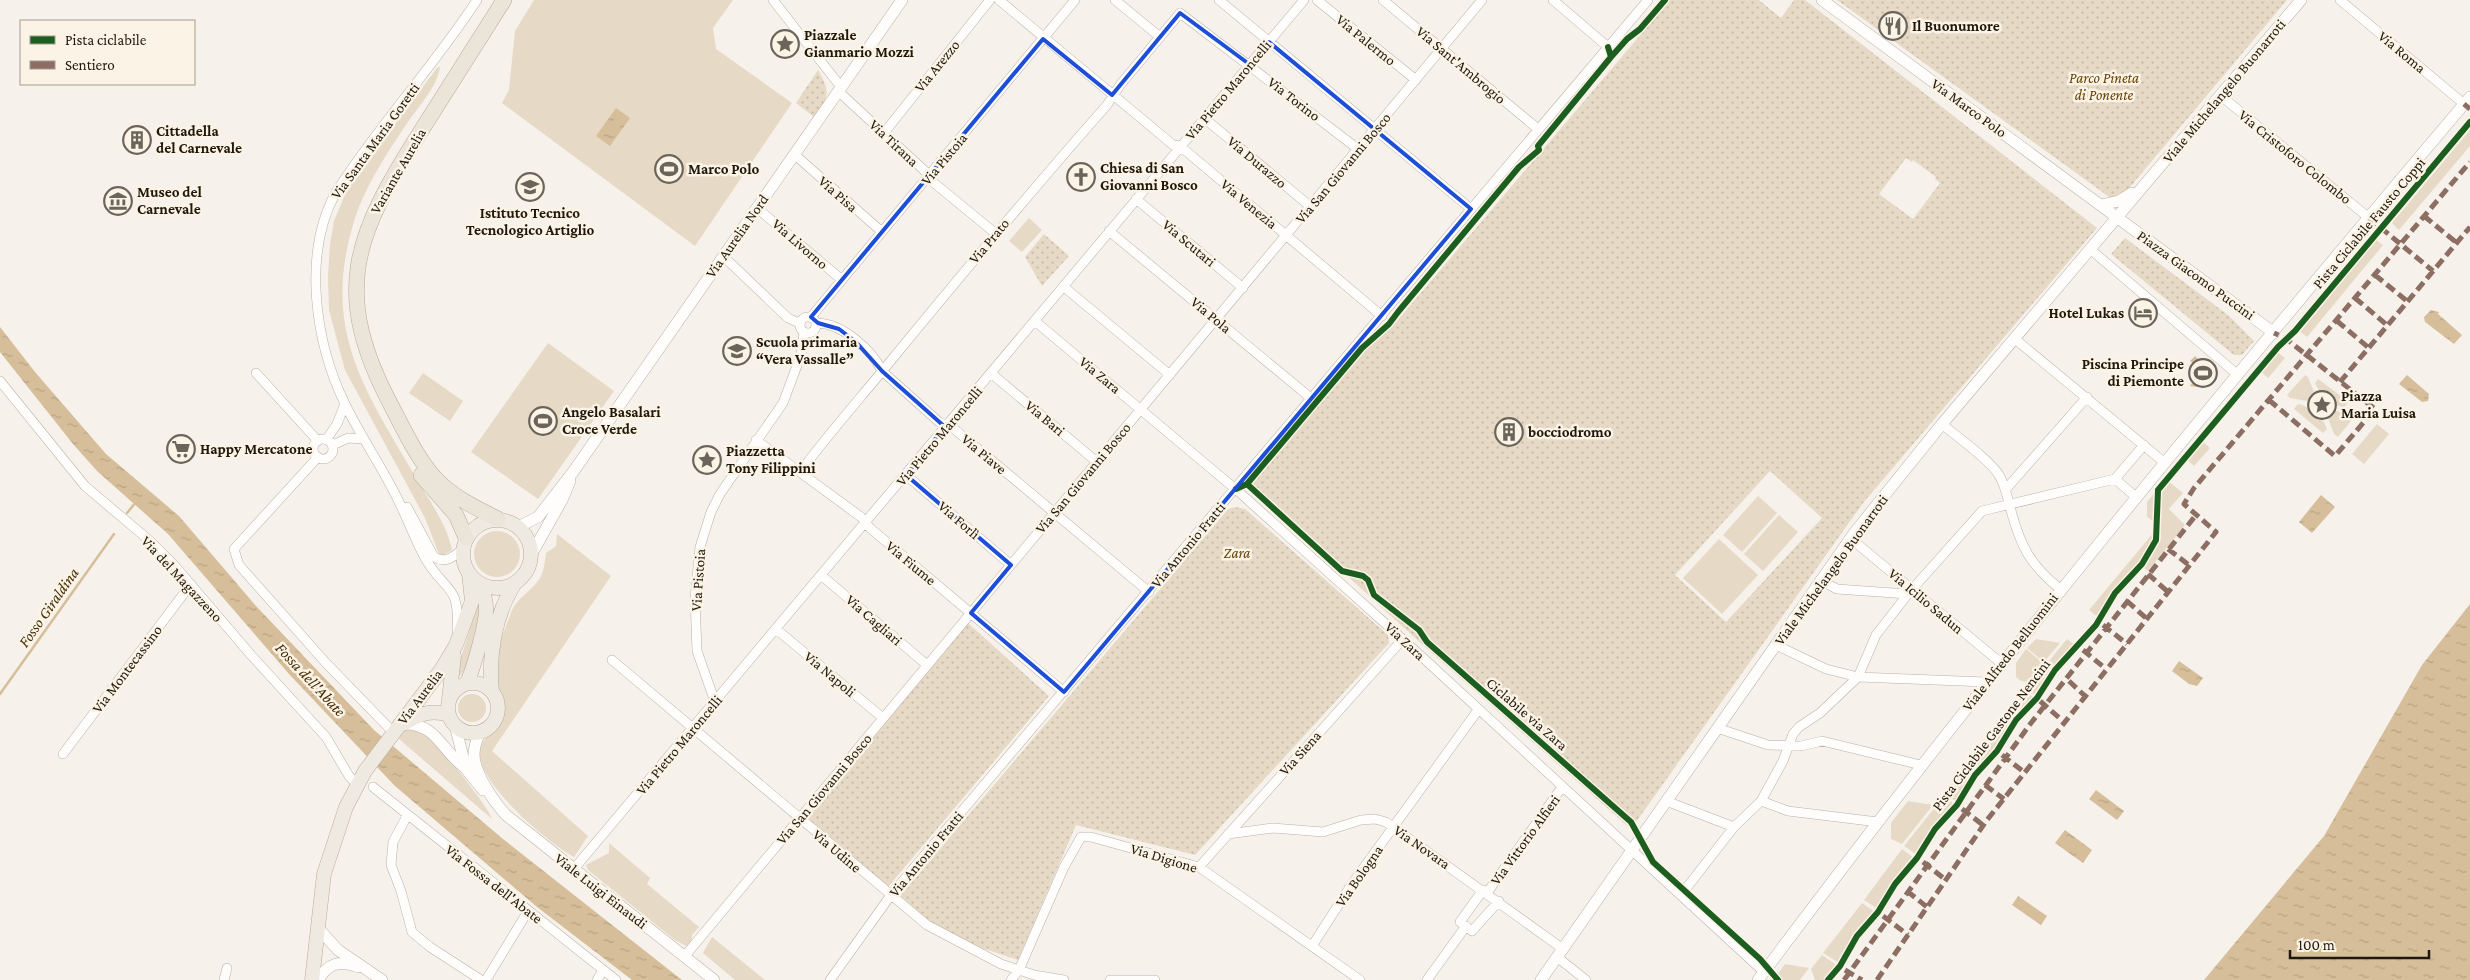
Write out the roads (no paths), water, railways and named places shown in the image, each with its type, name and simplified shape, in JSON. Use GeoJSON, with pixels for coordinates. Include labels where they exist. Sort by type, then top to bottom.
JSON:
{"type":"FeatureCollection","features":[{"type":"Feature","properties":{"kind":"highway","name":"Variante Aurelia"},"geometry":{"type":"LineString","coordinates":[[465,544],[456,515],[430,487],[414,465],[365,377],[350,326],[347,284],[353,244],[366,205],[386,168],[492,0]]}},
{"type":"Feature","properties":{"kind":"highway","name":"Variante Aurelia"},"geometry":{"type":"LineString","coordinates":[[498,519],[450,492],[436,479],[421,457],[372,366],[360,330],[357,293],[359,264],[365,236],[382,194],[504,0]]}},
{"type":"Feature","properties":{"kind":"main road"},"geometry":{"type":"LineString","coordinates":[[492,692],[477,683],[466,684],[457,688],[449,699],[452,720],[466,732],[480,731],[489,726],[495,717],[497,702],[492,692],[490,667],[492,648],[504,606],[515,583],[526,571],[531,555],[529,542],[518,527],[498,519],[479,524],[465,544],[464,565],[473,578],[496,588],[515,583]]}},
{"type":"Feature","properties":{"kind":"main road","name":"Via Aurelia"},"geometry":{"type":"LineString","coordinates":[[396,730],[441,670],[456,643],[472,601],[473,578]]}},
{"type":"Feature","properties":{"kind":"main road","name":"Via Aurelia"},"geometry":{"type":"LineString","coordinates":[[466,684],[471,674],[486,615],[485,598],[473,578]]}},
{"type":"Feature","properties":{"kind":"main road","name":"Via Aurelia"},"geometry":{"type":"LineString","coordinates":[[449,699],[449,685],[456,643]]}},
{"type":"Feature","properties":{"kind":"main road","name":"Via Aurelia"},"geometry":{"type":"LineString","coordinates":[[396,730],[417,715],[429,711],[452,720]]}},
{"type":"Feature","properties":{"kind":"main road"},"geometry":{"type":"LineString","coordinates":[[312,980],[326,865],[346,807],[357,784],[396,730]]}},
{"type":"Feature","properties":{"kind":"street","name":"Via Santa Maria Goretti"},"geometry":{"type":"LineString","coordinates":[[465,544],[447,560],[434,557],[415,520],[394,491],[364,440],[345,404],[329,361],[321,323],[317,268],[319,242],[324,219],[341,184],[454,34],[477,0]]}},
{"type":"Feature","properties":{"kind":"street","name":"Via Aurelia Nord"},"geometry":{"type":"LineString","coordinates":[[518,527],[538,517],[573,472],[902,0]]}},
{"type":"Feature","properties":{"kind":"street","name":"Via Arezzo"},"geometry":{"type":"LineString","coordinates":[[884,133],[990,0]]}},
{"type":"Feature","properties":{"kind":"street","name":"Via Venezia"},"geometry":{"type":"LineString","coordinates":[[998,0],[1114,97],[1173,144],[1180,146],[1382,316]]}},
{"type":"Feature","properties":{"kind":"street","name":"Via Pistoia"},"geometry":{"type":"LineString","coordinates":[[815,320],[842,280],[1075,0]]}},
{"type":"Feature","properties":{"kind":"street"},"geometry":{"type":"LineString","coordinates":[[1219,0],[1470,209]]}},
{"type":"Feature","properties":{"kind":"street","name":"Via Pietro Maroncelli"},"geometry":{"type":"LineString","coordinates":[[573,870],[1036,322],[1109,231],[1304,0]]}},
{"type":"Feature","properties":{"kind":"street","name":"Via Palermo"},"geometry":{"type":"LineString","coordinates":[[1317,0],[1416,80]]}},
{"type":"Feature","properties":{"kind":"street","name":"Via Sant'Ambrogio"},"geometry":{"type":"LineString","coordinates":[[1383,0],[1538,130]]}},
{"type":"Feature","properties":{"kind":"street","name":"Via San Giovanni Bosco"},"geometry":{"type":"LineString","coordinates":[[684,957],[1482,0]]}},
{"type":"Feature","properties":{"kind":"street"},"geometry":{"type":"LineString","coordinates":[[1553,0],[1608,47]]}},
{"type":"Feature","properties":{"kind":"street","name":"Via Antonio Fratti"},"geometry":{"type":"LineString","coordinates":[[830,980],[891,895],[1648,0]]}},
{"type":"Feature","properties":{"kind":"street","name":"Via Marco Polo"},"geometry":{"type":"LineString","coordinates":[[1822,0],[2117,217]]}},
{"type":"Feature","properties":{"kind":"street","name":"Viale Michelangelo Buonarroti"},"geometry":{"type":"LineString","coordinates":[[1541,980],[1850,538],[1942,424],[2300,0]]}},
{"type":"Feature","properties":{"kind":"street","name":"Via Roma"},"geometry":{"type":"LineString","coordinates":[[2340,0],[2467,100]]}},
{"type":"Feature","properties":{"kind":"street","name":"Via Tirana"},"geometry":{"type":"LineString","coordinates":[[776,1],[840,89],[926,172],[928,178],[995,233]]}},
{"type":"Feature","properties":{"kind":"street"},"geometry":{"type":"LineString","coordinates":[[1121,2],[1160,37]]}},
{"type":"Feature","properties":{"kind":"street","name":"Via Prato"},"geometry":{"type":"LineString","coordinates":[[800,472],[834,426],[882,371],[995,233],[1114,97],[1116,89],[1180,13]]}},
{"type":"Feature","properties":{"kind":"street","name":"Via Torino"},"geometry":{"type":"LineString","coordinates":[[1180,13],[1358,149]]}},
{"type":"Feature","properties":{"kind":"street","name":"Via Cristoforo Colombo"},"geometry":{"type":"LineString","coordinates":[[2220,95],[2369,218]]}},
{"type":"Feature","properties":{"kind":"street","name":"Viale Alfredo Belluomini"},"geometry":{"type":"LineString","coordinates":[[1761,976],[1921,765],[2060,589],[2467,100]]}},
{"type":"Feature","properties":{"kind":"street","name":"Via Durazzo"},"geometry":{"type":"LineString","coordinates":[[1204,118],[1311,207]]}},
{"type":"Feature","properties":{"kind":"street","name":"Via Pisa"},"geometry":{"type":"LineString","coordinates":[[794,154],[882,232]]}},
{"type":"Feature","properties":{"kind":"street","name":"Viale Michelangelo Buonarroti"},"geometry":{"type":"LineString","coordinates":[[2101,205],[2120,202],[2148,182]]}},
{"type":"Feature","properties":{"kind":"street","name":"Via Scutari"},"geometry":{"type":"LineString","coordinates":[[1136,199],[1243,288]]}},
{"type":"Feature","properties":{"kind":"street","name":"Via Livorno"},"geometry":{"type":"LineString","coordinates":[[757,208],[842,280]]}},
{"type":"Feature","properties":{"kind":"street","name":"Piazza Giacomo Puccini"},"geometry":{"type":"LineString","coordinates":[[2117,217],[2274,333]]}},
{"type":"Feature","properties":{"kind":"street","name":"Via Pola"},"geometry":{"type":"LineString","coordinates":[[1109,231],[1312,399]]}},
{"type":"Feature","properties":{"kind":"street"},"geometry":{"type":"LineString","coordinates":[[2090,249],[2238,375]]}},
{"type":"Feature","properties":{"kind":"street"},"geometry":{"type":"LineString","coordinates":[[723,256],[788,318],[799,323],[815,320],[813,330],[804,333],[799,323]]}},
{"type":"Feature","properties":{"kind":"street"},"geometry":{"type":"LineString","coordinates":[[1064,287],[1170,375]]}},
{"type":"Feature","properties":{"kind":"street","name":"Via Piave"},"geometry":{"type":"LineString","coordinates":[[815,320],[839,328],[871,355],[882,371],[939,422],[948,424],[1149,592]]}},
{"type":"Feature","properties":{"kind":"street","name":"Via Zara"},"geometry":{"type":"LineString","coordinates":[[1036,322],[1236,489],[1403,639],[1681,895],[1761,976]]}},
{"type":"Feature","properties":{"kind":"street","name":"Via Pistoia"},"geometry":{"type":"LineString","coordinates":[[715,702],[697,655],[694,608],[697,560],[704,533],[716,501],[783,403],[801,356],[804,333]]}},
{"type":"Feature","properties":{"kind":"street"},"geometry":{"type":"LineString","coordinates":[[2015,339],[2165,463]]}},
{"type":"Feature","properties":{"kind":"street"},"geometry":{"type":"LineString","coordinates":[[256,373],[326,442],[333,452],[330,457],[324,459],[318,457],[314,449],[326,442],[348,438],[364,440]]}},
{"type":"Feature","properties":{"kind":"street","name":"Via Bari"},"geometry":{"type":"LineString","coordinates":[[992,374],[1097,462]]}},
{"type":"Feature","properties":{"kind":"street","name":"Via del Magazzeno"},"geometry":{"type":"LineString","coordinates":[[0,380],[85,486],[150,540],[191,584],[251,655],[326,737],[349,776],[357,784]]}},
{"type":"Feature","properties":{"kind":"street"},"geometry":{"type":"LineString","coordinates":[[2006,489],[2087,397]]}},
{"type":"Feature","properties":{"kind":"street"},"geometry":{"type":"LineString","coordinates":[[326,442],[337,424],[345,404]]}},
{"type":"Feature","properties":{"kind":"street"},"geometry":{"type":"LineString","coordinates":[[1942,424],[1998,473],[2006,489],[2016,531],[2030,559],[2060,589]]}},
{"type":"Feature","properties":{"kind":"street","name":"Via Fiume"},"geometry":{"type":"LineString","coordinates":[[756,440],[861,517],[865,524],[1064,692]]}},
{"type":"Feature","properties":{"kind":"street"},"geometry":{"type":"LineString","coordinates":[[1681,895],[1734,827],[1761,801],[1799,727],[1820,713],[1858,677],[1876,635],[1910,592],[1982,510],[2115,479],[2144,445]]}},
{"type":"Feature","properties":{"kind":"street"},"geometry":{"type":"LineString","coordinates":[[318,457],[234,549],[239,565],[326,663],[396,730]]}},
{"type":"Feature","properties":{"kind":"street","name":"Via Aurelia Nord"},"geometry":{"type":"LineString","coordinates":[[531,555],[562,500],[573,472]]}},
{"type":"Feature","properties":{"kind":"street","name":"Via Forlì"},"geometry":{"type":"LineString","coordinates":[[906,474],[1011,564]]}},
{"type":"Feature","properties":{"kind":"street"},"geometry":{"type":"LineString","coordinates":[[2115,479],[2136,497]]}},
{"type":"Feature","properties":{"kind":"street","name":"Via Santa Maria Goretti"},"geometry":{"type":"LineString","coordinates":[[394,491],[426,560],[456,599],[458,610],[456,643]]}},
{"type":"Feature","properties":{"kind":"street","name":"Via Icilio Sadun"},"geometry":{"type":"LineString","coordinates":[[1850,538],[1910,592],[2001,663]]}},
{"type":"Feature","properties":{"kind":"street","name":"Via Cagliari"},"geometry":{"type":"LineString","coordinates":[[821,575],[927,665]]}},
{"type":"Feature","properties":{"kind":"street"},"geometry":{"type":"LineString","coordinates":[[1820,580],[1837,588],[1910,592]]}},
{"type":"Feature","properties":{"kind":"street","name":"Via Montecassino"},"geometry":{"type":"LineString","coordinates":[[63,754],[191,584]]}},
{"type":"Feature","properties":{"kind":"street","name":"Via Napoli"},"geometry":{"type":"LineString","coordinates":[[776,629],[883,718]]}},
{"type":"Feature","properties":{"kind":"street","name":"Via Siena"},"geometry":{"type":"LineString","coordinates":[[1199,868],[1403,639]]}},
{"type":"Feature","properties":{"kind":"street"},"geometry":{"type":"LineString","coordinates":[[1776,645],[1826,669],[1858,677],[1986,682]]}},
{"type":"Feature","properties":{"kind":"street","name":"Via Udine"},"geometry":{"type":"LineString","coordinates":[[612,660],[799,819],[939,933],[1001,964],[1064,980]]}},
{"type":"Feature","properties":{"kind":"street","name":"Via Bologna"},"geometry":{"type":"LineString","coordinates":[[1312,946],[1478,710]]}},
{"type":"Feature","properties":{"kind":"street","name":"Viale Luigi Einaudi"},"geometry":{"type":"LineString","coordinates":[[452,720],[466,769]]}},
{"type":"Feature","properties":{"kind":"street","name":"Viale Luigi Einaudi"},"geometry":{"type":"LineString","coordinates":[[396,730],[415,724],[429,730],[506,815],[714,980]]}},
{"type":"Feature","properties":{"kind":"street"},"geometry":{"type":"LineString","coordinates":[[1717,728],[1768,745],[1788,746],[1822,741],[1921,765]]}},
{"type":"Feature","properties":{"kind":"street","name":"Viale Luigi Einaudi"},"geometry":{"type":"LineString","coordinates":[[480,731],[474,748],[474,759],[492,798]]}},
{"type":"Feature","properties":{"kind":"street","name":"Via Fossa dell'Abate"},"geometry":{"type":"LineString","coordinates":[[373,787],[406,816],[616,980]]}},
{"type":"Feature","properties":{"kind":"street","name":"Via Vittorio Alfieri"},"geometry":{"type":"LineString","coordinates":[[1498,902],[1472,931],[1460,922],[1562,787]]}},
{"type":"Feature","properties":{"kind":"street"},"geometry":{"type":"LineString","coordinates":[[1666,801],[1734,827]]}},
{"type":"Feature","properties":{"kind":"street"},"geometry":{"type":"LineString","coordinates":[[1761,801],[1788,811],[1878,822]]}},
{"type":"Feature","properties":{"kind":"street"},"geometry":{"type":"LineString","coordinates":[[406,816],[392,846],[391,865],[401,891],[410,929],[414,935],[430,947],[481,980]]}},
{"type":"Feature","properties":{"kind":"street","name":"Via Novara"},"geometry":{"type":"LineString","coordinates":[[1228,834],[1273,828],[1329,831],[1360,820],[1382,821],[1395,827],[1485,891],[1560,953],[1586,980]]}},
{"type":"Feature","properties":{"kind":"street","name":"Via Digione"},"geometry":{"type":"LineString","coordinates":[[1019,970],[1064,866],[1081,837],[1091,837],[1199,868],[1360,980]]}},
{"type":"Feature","properties":{"kind":"street"},"geometry":{"type":"LineString","coordinates":[[486,980],[528,912]]}},
{"type":"Feature","properties":{"kind":"street","name":"Via Vittorio Alfieri"},"geometry":{"type":"LineString","coordinates":[[1427,980],[1466,926]]}},
{"type":"Feature","properties":{"kind":"street"},"geometry":{"type":"LineString","coordinates":[[317,927],[338,950],[382,980]]}},
{"type":"Feature","properties":{"kind":"street"},"geometry":{"type":"LineString","coordinates":[[315,954],[323,950],[338,950]]}},
{"type":"Feature","properties":{"kind":"street"},"geometry":{"type":"LineString","coordinates":[[315,954],[335,963],[350,964],[368,971]]}},
{"type":"Feature","properties":{"kind":"street"},"geometry":{"type":"LineString","coordinates":[[318,980],[325,970],[335,963]]}},
{"type":"Feature","properties":{"kind":"street"},"geometry":{"type":"LineString","coordinates":[[224,980],[227,968]]}},
{"type":"Feature","properties":{"kind":"street"},"geometry":{"type":"LineString","coordinates":[[597,980],[603,970]]}},
{"type":"Feature","properties":{"kind":"street"},"geometry":{"type":"LineString","coordinates":[[1012,980],[1019,970]]}},
{"type":"Feature","properties":{"kind":"street"},"geometry":{"type":"LineString","coordinates":[[1110,980],[1155,980]]}},
{"type":"Feature","properties":{"kind":"water"},"geometry":{"type":"Polygon","coordinates":[[[616,108],[630,118],[610,146],[596,136],[616,108]]]}},
{"type":"Feature","properties":{"kind":"water"},"geometry":{"type":"Polygon","coordinates":[[[2431,310],[2439,312],[2438,314],[2462,335],[2454,344],[2425,322],[2424,317],[2431,310]]]}},
{"type":"Feature","properties":{"kind":"water","name":"Fossa dell'Abate"},"geometry":{"type":"Polygon","coordinates":[[[0,327],[35,372],[106,454],[179,516],[256,606],[374,730],[503,839],[682,980],[632,980],[537,907],[395,786],[289,674],[168,534],[97,471],[73,444],[0,352],[0,327]]]}},
{"type":"Feature","properties":{"kind":"water","name":"Piscina Principe di Piemonte"},"geometry":{"type":"Polygon","coordinates":[[[2195,356],[2209,370],[2208,376],[2197,387],[2190,386],[2197,376],[2195,365],[2190,361],[2195,356]]]}},
{"type":"Feature","properties":{"kind":"water"},"geometry":{"type":"Polygon","coordinates":[[[2407,375],[2429,394],[2428,401],[2422,402],[2399,384],[2407,375]]]}},
{"type":"Feature","properties":{"kind":"water"},"geometry":{"type":"Polygon","coordinates":[[[2321,495],[2335,507],[2312,533],[2299,522],[2321,495]]]}},
{"type":"Feature","properties":{"kind":"water"},"geometry":{"type":"Polygon","coordinates":[[[2470,604],[2470,980],[2204,980],[2324,836],[2422,665],[2470,604]]]}},
{"type":"Feature","properties":{"kind":"water"},"geometry":{"type":"Polygon","coordinates":[[[2179,661],[2203,678],[2197,686],[2189,684],[2172,671],[2179,661]]]}},
{"type":"Feature","properties":{"kind":"water"},"geometry":{"type":"Polygon","coordinates":[[[2096,790],[2124,811],[2117,820],[2089,799],[2096,790]]]}},
{"type":"Feature","properties":{"kind":"water"},"geometry":{"type":"Polygon","coordinates":[[[2065,830],[2092,850],[2083,863],[2055,843],[2065,830]]]}},
{"type":"Feature","properties":{"kind":"water"},"geometry":{"type":"Polygon","coordinates":[[[2018,896],[2047,916],[2041,925],[2012,905],[2018,896]]]}},
{"type":"Feature","properties":{"kind":"waterway","name":"Fosso Giraldina"},"geometry":{"type":"LineString","coordinates":[[127,513],[136,502]]}},
{"type":"Feature","properties":{"kind":"waterway","name":"Fosso Giraldina"},"geometry":{"type":"LineString","coordinates":[[0,694],[114,534]]}},
{"type":"Feature","properties":{"kind":"place","name":"Il Buonumore"},"geometry":{"type":"Point","coordinates":[1893,26]}},
{"type":"Feature","properties":{"kind":"place","name":"Piazzale Gianmario Mozzi"},"geometry":{"type":"Point","coordinates":[785,44]}},
{"type":"Feature","properties":{"kind":"place","name":"Cittadella del Carnevale"},"geometry":{"type":"Point","coordinates":[137,140]}},
{"type":"Feature","properties":{"kind":"place","name":"Marco Polo"},"geometry":{"type":"Point","coordinates":[669,169]}},
{"type":"Feature","properties":{"kind":"place","name":"Chiesa di San Giovanni Bosco"},"geometry":{"type":"Point","coordinates":[1081,177]}},
{"type":"Feature","properties":{"kind":"place","name":"Istituto Tecnico Tecnologico Artiglio"},"geometry":{"type":"Point","coordinates":[530,187]}},
{"type":"Feature","properties":{"kind":"place","name":"Museo del Carnevale"},"geometry":{"type":"Point","coordinates":[118,201]}},
{"type":"Feature","properties":{"kind":"place","name":"Hotel Lukas"},"geometry":{"type":"Point","coordinates":[2143,313]}},
{"type":"Feature","properties":{"kind":"place","name":"Scuola primaria “Vera Vassalle”"},"geometry":{"type":"Point","coordinates":[737,351]}},
{"type":"Feature","properties":{"kind":"place","name":"Piscina Principe di Piemonte"},"geometry":{"type":"Point","coordinates":[2203,373]}},
{"type":"Feature","properties":{"kind":"place","name":"Piazza Maria Luisa"},"geometry":{"type":"Point","coordinates":[2322,405]}},
{"type":"Feature","properties":{"kind":"place","name":"Angelo Basalari Croce Verde"},"geometry":{"type":"Point","coordinates":[543,421]}},
{"type":"Feature","properties":{"kind":"place","name":"bocciodromo"},"geometry":{"type":"Point","coordinates":[1509,432]}},
{"type":"Feature","properties":{"kind":"place","name":"Happy Mercatone"},"geometry":{"type":"Point","coordinates":[181,449]}},
{"type":"Feature","properties":{"kind":"place","name":"Piazzetta Tony Filippini"},"geometry":{"type":"Point","coordinates":[707,460]}},
{"type":"Feature","properties":{"kind":"park label","name":"Parco Pineta di Ponente"},"geometry":{"type":"Point","coordinates":[2104,86]}},
{"type":"Feature","properties":{"kind":"park label","name":"Zara"},"geometry":{"type":"Point","coordinates":[1237,553]}}]}
